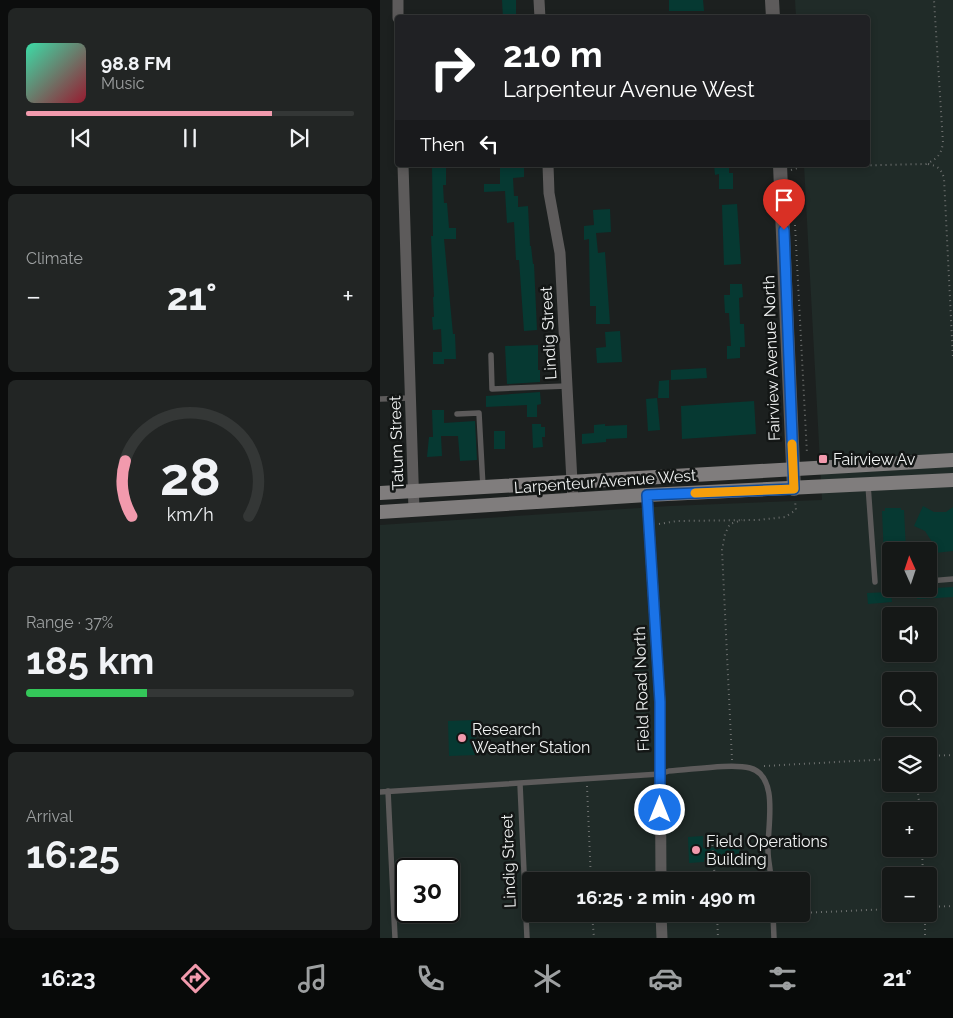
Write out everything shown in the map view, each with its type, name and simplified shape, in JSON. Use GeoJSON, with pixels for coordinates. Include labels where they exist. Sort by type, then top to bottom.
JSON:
{"type":"FeatureCollection","features":[{"type":"Feature","properties":{"kind":"main road","name":"Larpenteur Avenue West"},"geometry":{"type":"LineString","coordinates":[[380,493],[953,460]]}},
{"type":"Feature","properties":{"kind":"main road","name":"Larpenteur Avenue West"},"geometry":{"type":"LineString","coordinates":[[380,512],[647,495],[953,480]]}},
{"type":"Feature","properties":{"kind":"street"},"geometry":{"type":"LineString","coordinates":[[398,0],[398,15]]}},
{"type":"Feature","properties":{"kind":"street"},"geometry":{"type":"LineString","coordinates":[[539,0],[540,15]]}},
{"type":"Feature","properties":{"kind":"street"},"geometry":{"type":"LineString","coordinates":[[772,0],[772,15]]}},
{"type":"Feature","properties":{"kind":"street","name":"Tatum Street"},"geometry":{"type":"LineString","coordinates":[[403,167],[414,510]]}},
{"type":"Feature","properties":{"kind":"street","name":"Lindig Street"},"geometry":{"type":"LineString","coordinates":[[548,167],[549,193],[560,254],[573,501]]}},
{"type":"Feature","properties":{"kind":"street","name":"Fairview Avenue North"},"geometry":{"type":"LineString","coordinates":[[787,168],[794,489]]}},
{"type":"Feature","properties":{"kind":"street","name":"Field Road North"},"geometry":{"type":"LineString","coordinates":[[647,495],[660,702],[661,872]]}},
{"type":"Feature","properties":{"kind":"street"},"geometry":{"type":"LineString","coordinates":[[662,922],[662,938]]}},
{"type":"Feature","properties":{"kind":"lane"},"geometry":{"type":"LineString","coordinates":[[491,355],[492,389],[567,386]]}},
{"type":"Feature","properties":{"kind":"lane"},"geometry":{"type":"LineString","coordinates":[[380,399],[410,398]]}},
{"type":"Feature","properties":{"kind":"lane"},"geometry":{"type":"LineString","coordinates":[[457,414],[479,413],[483,487]]}},
{"type":"Feature","properties":{"kind":"lane"},"geometry":{"type":"LineString","coordinates":[[868,485],[875,582]]}},
{"type":"Feature","properties":{"kind":"lane"},"geometry":{"type":"LineString","coordinates":[[938,580],[953,579]]}},
{"type":"Feature","properties":{"kind":"lane"},"geometry":{"type":"LineString","coordinates":[[380,792],[749,767],[764,777],[768,786],[770,800],[768,852],[770,872]]}},
{"type":"Feature","properties":{"kind":"lane","name":"Lindig Street"},"geometry":{"type":"LineString","coordinates":[[520,784],[527,938]]}},
{"type":"Feature","properties":{"kind":"lane"},"geometry":{"type":"LineString","coordinates":[[388,792],[395,938]]}},
{"type":"Feature","properties":{"kind":"lane"},"geometry":{"type":"LineString","coordinates":[[773,922],[774,938]]}},
{"type":"Feature","properties":{"kind":"path"},"geometry":{"type":"LineString","coordinates":[[926,164],[935,160],[941,153],[943,143],[934,0]]}},
{"type":"Feature","properties":{"kind":"path"},"geometry":{"type":"LineString","coordinates":[[870,165],[926,164],[936,165],[941,169],[944,178],[953,359]]}},
{"type":"Feature","properties":{"kind":"path"},"geometry":{"type":"LineString","coordinates":[[787,168],[801,167]]}},
{"type":"Feature","properties":{"kind":"path"},"geometry":{"type":"LineString","coordinates":[[795,219],[807,454]]}},
{"type":"Feature","properties":{"kind":"path"},"geometry":{"type":"LineString","coordinates":[[650,525],[677,520],[742,520],[785,517],[796,510],[794,489]]}},
{"type":"Feature","properties":{"kind":"path"},"geometry":{"type":"LineString","coordinates":[[732,767],[722,550],[725,534],[730,524],[742,520]]}},
{"type":"Feature","properties":{"kind":"path"},"geometry":{"type":"LineString","coordinates":[[937,756],[953,755]]}},
{"type":"Feature","properties":{"kind":"path"},"geometry":{"type":"LineString","coordinates":[[749,767],[882,760]]}},
{"type":"Feature","properties":{"kind":"path"},"geometry":{"type":"LineString","coordinates":[[586,778],[591,872]]}},
{"type":"Feature","properties":{"kind":"path"},"geometry":{"type":"LineString","coordinates":[[712,840],[714,872]]}},
{"type":"Feature","properties":{"kind":"path"},"geometry":{"type":"LineString","coordinates":[[937,907],[953,906]]}},
{"type":"Feature","properties":{"kind":"path"},"geometry":{"type":"LineString","coordinates":[[810,913],[882,909]]}},
{"type":"Feature","properties":{"kind":"path"},"geometry":{"type":"LineString","coordinates":[[593,922],[594,938]]}},
{"type":"Feature","properties":{"kind":"path"},"geometry":{"type":"LineString","coordinates":[[717,922],[718,938]]}},
{"type":"Feature","properties":{"kind":"path"},"geometry":{"type":"LineString","coordinates":[[924,922],[925,938]]}},
{"type":"Feature","properties":{"kind":"shaded area"},"geometry":{"type":"Polygon","coordinates":[[[795,0],[953,0],[953,938],[380,938],[380,525],[670,506],[822,500],[804,167],[870,167],[870,15],[796,15],[795,0]]]}},
{"type":"Feature","properties":{"kind":"building"},"geometry":{"type":"Polygon","coordinates":[[[502,0],[516,0],[516,15],[503,15],[502,0]]]}},
{"type":"Feature","properties":{"kind":"building"},"geometry":{"type":"Polygon","coordinates":[[[669,0],[703,0],[704,11],[669,11],[669,0]]]}},
{"type":"Feature","properties":{"kind":"building"},"geometry":{"type":"Polygon","coordinates":[[[432,167],[446,167],[446,185],[443,185],[444,203],[447,203],[449,228],[456,228],[456,239],[444,239],[456,359],[444,359],[444,364],[433,364],[433,352],[442,352],[441,329],[433,330],[434,297],[431,236],[433,236],[432,167]]]}},
{"type":"Feature","properties":{"kind":"building"},"geometry":{"type":"Polygon","coordinates":[[[500,167],[524,167],[524,177],[513,178],[514,196],[518,196],[518,207],[528,206],[530,246],[534,264],[537,330],[524,331],[519,260],[516,260],[514,222],[507,223],[505,191],[484,192],[484,184],[500,184],[500,167]]]}},
{"type":"Feature","properties":{"kind":"building"},"geometry":{"type":"Polygon","coordinates":[[[714,167],[729,167],[729,173],[733,173],[733,189],[719,189],[719,174],[715,175],[714,167]]]}},
{"type":"Feature","properties":{"kind":"building"},"geometry":{"type":"Polygon","coordinates":[[[737,204],[741,264],[724,265],[722,205],[737,204]]]}},
{"type":"Feature","properties":{"kind":"building"},"geometry":{"type":"Polygon","coordinates":[[[610,209],[611,232],[596,233],[598,253],[605,252],[610,324],[596,324],[596,306],[590,306],[589,239],[584,240],[584,226],[594,225],[593,210],[610,209]]]}},
{"type":"Feature","properties":{"kind":"building"},"geometry":{"type":"Polygon","coordinates":[[[730,284],[742,284],[743,297],[739,298],[740,324],[744,324],[745,347],[740,347],[740,358],[727,359],[727,346],[731,346],[729,313],[725,313],[724,295],[730,295],[730,284]]]}},
{"type":"Feature","properties":{"kind":"building"},"geometry":{"type":"Polygon","coordinates":[[[620,331],[622,362],[597,363],[596,348],[606,347],[605,332],[620,331]]]}},
{"type":"Feature","properties":{"kind":"building"},"geometry":{"type":"Polygon","coordinates":[[[538,345],[540,382],[507,384],[505,346],[538,345]]]}},
{"type":"Feature","properties":{"kind":"building"},"geometry":{"type":"Polygon","coordinates":[[[706,368],[707,378],[671,380],[671,370],[706,368]]]}},
{"type":"Feature","properties":{"kind":"building"},"geometry":{"type":"Polygon","coordinates":[[[669,380],[669,398],[658,398],[659,381],[669,380]]]}},
{"type":"Feature","properties":{"kind":"building"},"geometry":{"type":"Polygon","coordinates":[[[540,392],[541,404],[537,405],[537,417],[527,417],[527,405],[486,407],[486,396],[540,392]]]}},
{"type":"Feature","properties":{"kind":"building"},"geometry":{"type":"Polygon","coordinates":[[[657,398],[660,430],[648,431],[646,399],[657,398]]]}},
{"type":"Feature","properties":{"kind":"building"},"geometry":{"type":"Polygon","coordinates":[[[754,401],[756,434],[682,439],[681,406],[754,401]]]}},
{"type":"Feature","properties":{"kind":"building"},"geometry":{"type":"Polygon","coordinates":[[[432,410],[444,410],[444,423],[475,421],[477,460],[460,461],[458,436],[441,436],[442,456],[427,457],[429,437],[433,437],[432,410]]]}},
{"type":"Feature","properties":{"kind":"building"},"geometry":{"type":"Polygon","coordinates":[[[532,424],[541,424],[541,427],[545,427],[545,437],[542,437],[543,447],[533,448],[532,424]]]}},
{"type":"Feature","properties":{"kind":"building"},"geometry":{"type":"Polygon","coordinates":[[[605,424],[605,426],[627,425],[627,438],[606,439],[606,442],[582,444],[582,434],[594,433],[594,425],[605,424]]]}},
{"type":"Feature","properties":{"kind":"building"},"geometry":{"type":"Polygon","coordinates":[[[494,431],[505,431],[505,449],[494,449],[494,431]]]}},
{"type":"Feature","properties":{"kind":"building"},"geometry":{"type":"Polygon","coordinates":[[[923,506],[934,512],[946,512],[953,507],[953,551],[938,553],[938,542],[932,542],[925,531],[914,526],[923,506]]]}},
{"type":"Feature","properties":{"kind":"building"},"geometry":{"type":"Polygon","coordinates":[[[885,508],[901,508],[901,510],[904,510],[906,542],[883,542],[882,511],[885,511],[885,508]]]}},
{"type":"Feature","properties":{"kind":"building"},"geometry":{"type":"Polygon","coordinates":[[[953,587],[953,597],[938,598],[938,588],[953,587]]]}},
{"type":"Feature","properties":{"kind":"building"},"geometry":{"type":"Polygon","coordinates":[[[882,592],[882,598],[892,598],[892,602],[868,604],[867,593],[882,592]]]}},
{"type":"Feature","properties":{"kind":"building","name":"Research Weather Station"},"geometry":{"type":"Polygon","coordinates":[[[475,720],[476,755],[449,756],[448,721],[475,720]]]}},
{"type":"Feature","properties":{"kind":"building"},"geometry":{"type":"Polygon","coordinates":[[[703,836],[703,848],[739,846],[740,856],[704,858],[704,862],[689,863],[688,837],[703,836]]]}},
{"type":"Feature","properties":{"kind":"slow traffic"},"geometry":{"type":"LineString","coordinates":[[695,493],[794,489],[792,444]]}},
{"type":"Feature","properties":{"kind":"place","name":"Fairview Av"},"geometry":{"type":"Point","coordinates":[823,459]}},
{"type":"Feature","properties":{"kind":"place","name":"Research Weather Station"},"geometry":{"type":"Point","coordinates":[462,738]}},
{"type":"Feature","properties":{"kind":"place","name":"Field Operations Building"},"geometry":{"type":"Point","coordinates":[696,850]}},
{"type":"Feature","properties":{"kind":"route"},"geometry":{"type":"LineString","coordinates":[[660,810],[660,702],[647,495],[794,489],[784,230]]}}]}
